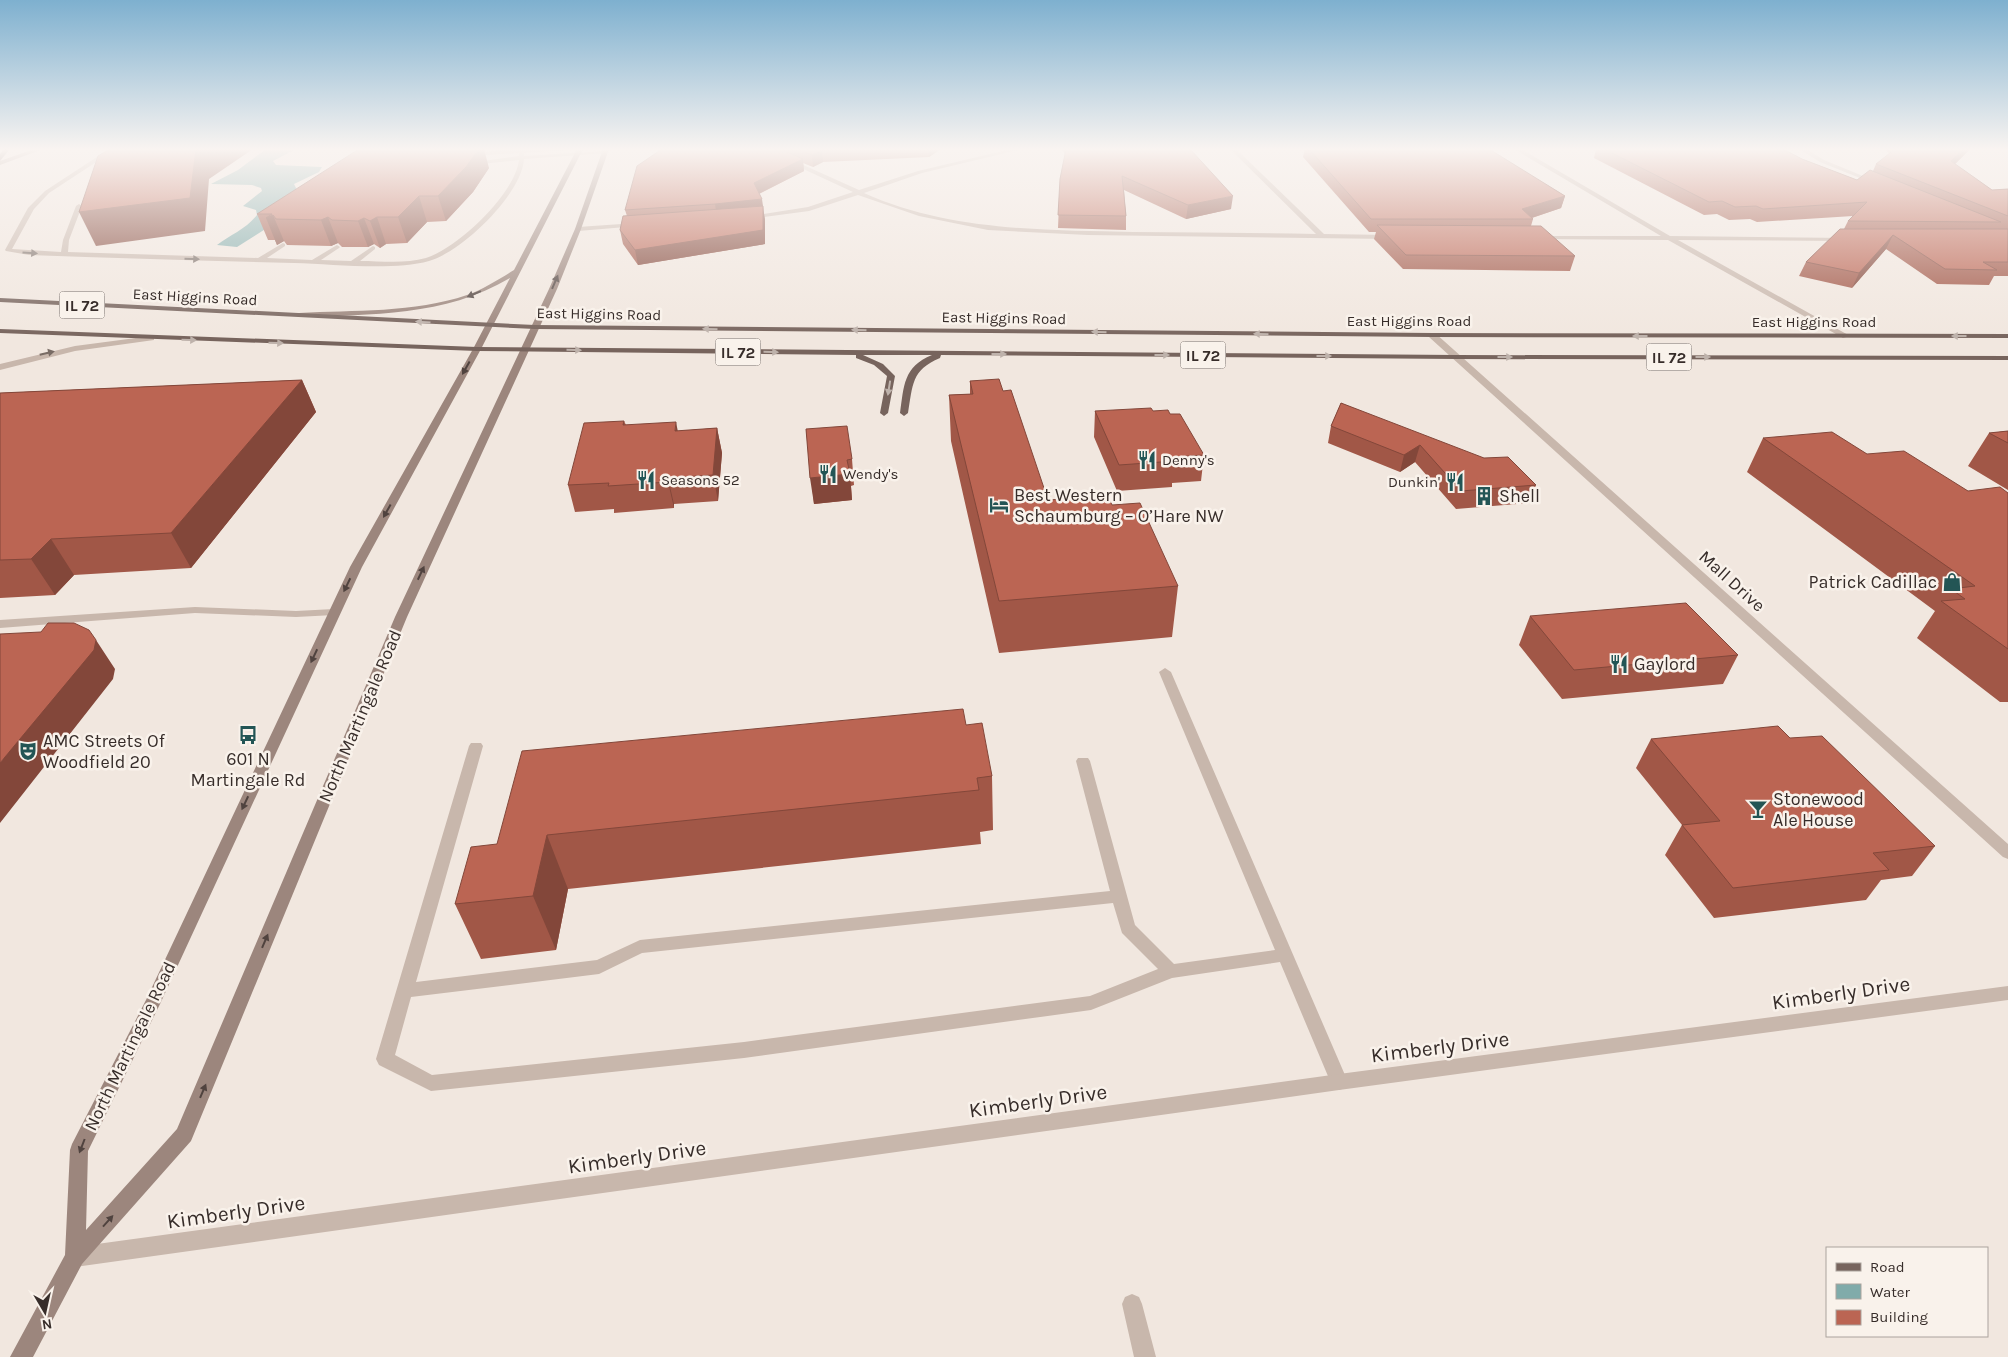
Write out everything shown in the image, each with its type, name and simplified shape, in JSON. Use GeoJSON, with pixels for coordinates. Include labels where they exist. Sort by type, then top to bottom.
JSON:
{"type":"FeatureCollection","features":[{"type":"Feature","properties":{"kind":"main road","name":"East Higgins Road"},"geometry":{"type":"LineString","coordinates":[[0,300],[535,327],[1432,335],[2008,336]]}},
{"type":"Feature","properties":{"kind":"main road","name":"IL 72"},"geometry":{"type":"LineString","coordinates":[[0,331],[151,338],[525,350],[1456,357],[2008,358]]}},
{"type":"Feature","properties":{"kind":"main road"},"geometry":{"type":"LineString","coordinates":[[850,353],[872,360],[884,368],[890,376],[884,413]]}},
{"type":"Feature","properties":{"kind":"main road"},"geometry":{"type":"LineString","coordinates":[[904,414],[911,374],[923,362],[950,354]]}},
{"type":"Feature","properties":{"kind":"street"},"geometry":{"type":"LineString","coordinates":[[29,212],[8,250],[28,254],[353,263],[410,263],[436,256],[461,238],[488,212]]}},
{"type":"Feature","properties":{"kind":"street"},"geometry":{"type":"LineString","coordinates":[[64,254],[66,240],[77,212]]}},
{"type":"Feature","properties":{"kind":"street","name":"North Martingale Road"},"geometry":{"type":"LineString","coordinates":[[76,1257],[79,1150],[152,1004],[356,567],[490,326],[547,212]]}},
{"type":"Feature","properties":{"kind":"street","name":"North Martingale Road"},"geometry":{"type":"LineString","coordinates":[[21,1357],[76,1257],[184,1135],[401,617],[525,350],[584,212]]}},
{"type":"Feature","properties":{"kind":"street"},"geometry":{"type":"LineString","coordinates":[[740,218],[783,212]]}},
{"type":"Feature","properties":{"kind":"street"},"geometry":{"type":"LineString","coordinates":[[913,212],[988,228],[1088,233],[1401,237]]}},
{"type":"Feature","properties":{"kind":"street"},"geometry":{"type":"LineString","coordinates":[[1298,212],[1322,236]]}},
{"type":"Feature","properties":{"kind":"street"},"geometry":{"type":"LineString","coordinates":[[1625,212],[1846,336]]}},
{"type":"Feature","properties":{"kind":"street"},"geometry":{"type":"LineString","coordinates":[[578,229],[647,225]]}},
{"type":"Feature","properties":{"kind":"street"},"geometry":{"type":"LineString","coordinates":[[1531,238],[1849,239]]}},
{"type":"Feature","properties":{"kind":"street"},"geometry":{"type":"LineString","coordinates":[[258,261],[283,245]]}},
{"type":"Feature","properties":{"kind":"street"},"geometry":{"type":"LineString","coordinates":[[313,262],[337,247]]}},
{"type":"Feature","properties":{"kind":"street"},"geometry":{"type":"LineString","coordinates":[[353,263],[373,248]]}},
{"type":"Feature","properties":{"kind":"street"},"geometry":{"type":"LineString","coordinates":[[290,316],[396,309],[443,303],[469,296],[517,272]]}},
{"type":"Feature","properties":{"kind":"street","name":"Mall Drive"},"geometry":{"type":"LineString","coordinates":[[1432,335],[2008,853]]}},
{"type":"Feature","properties":{"kind":"street"},"geometry":{"type":"LineString","coordinates":[[0,367],[66,349],[151,338]]}},
{"type":"Feature","properties":{"kind":"street"},"geometry":{"type":"LineString","coordinates":[[0,624],[195,610],[296,614],[334,612]]}},
{"type":"Feature","properties":{"kind":"street"},"geometry":{"type":"LineString","coordinates":[[1165,672],[1339,1082]]}},
{"type":"Feature","properties":{"kind":"street"},"geometry":{"type":"LineString","coordinates":[[476,746],[384,1059],[431,1083],[744,1050],[1091,1003],[1171,971],[1285,955]]}},
{"type":"Feature","properties":{"kind":"street"},"geometry":{"type":"LineString","coordinates":[[1083,761],[1128,928],[1171,971]]}},
{"type":"Feature","properties":{"kind":"street"},"geometry":{"type":"LineString","coordinates":[[404,992],[599,967],[640,947],[1120,896]]}},
{"type":"Feature","properties":{"kind":"street","name":"Kimberly Drive"},"geometry":{"type":"LineString","coordinates":[[76,1257],[1339,1082],[2008,993]]}},
{"type":"Feature","properties":{"kind":"street"},"geometry":{"type":"LineString","coordinates":[[1132,1304],[1145,1357]]}},
{"type":"Feature","properties":{"kind":"water"},"geometry":{"type":"Polygon","coordinates":[[[256,212],[283,212],[278,221],[237,247],[217,245],[243,228],[257,215],[256,212]]]}},
{"type":"Feature","properties":{"kind":"building"},"geometry":{"type":"Polygon","coordinates":[[[260,212],[403,212],[398,217],[377,217],[370,221],[364,218],[358,221],[332,220],[328,217],[321,220],[276,219],[273,215],[266,218],[272,214],[257,214],[260,212]]]}},
{"type":"Feature","properties":{"kind":"building"},"geometry":{"type":"Polygon","coordinates":[[[674,212],[763,212],[763,230],[635,250],[620,230],[623,216],[674,212]]]}},
{"type":"Feature","properties":{"kind":"building"},"geometry":{"type":"Polygon","coordinates":[[[1058,212],[1126,212],[1126,216],[1058,215],[1058,212]]]}},
{"type":"Feature","properties":{"kind":"building"},"geometry":{"type":"Polygon","coordinates":[[[1365,212],[1526,212],[1533,219],[1371,219],[1365,212]]]}},
{"type":"Feature","properties":{"kind":"building"},"geometry":{"type":"Polygon","coordinates":[[[1857,212],[1977,212],[2001,222],[1848,221],[1857,212]]]}},
{"type":"Feature","properties":{"kind":"building"},"geometry":{"type":"Polygon","coordinates":[[[1999,212],[2008,212],[2008,216],[1999,212]]]}},
{"type":"Feature","properties":{"kind":"building"},"geometry":{"type":"Polygon","coordinates":[[[1377,225],[1541,226],[1575,256],[1406,255],[1377,225]]]}},
{"type":"Feature","properties":{"kind":"building"},"geometry":{"type":"Polygon","coordinates":[[[1840,229],[2008,229],[2008,262],[1983,262],[1997,270],[1945,269],[1893,235],[1859,273],[1806,262],[1840,229]]]}},
{"type":"Feature","properties":{"kind":"building"},"geometry":{"type":"Polygon","coordinates":[[[999,379],[1003,391],[1011,390],[1048,500],[1108,496],[1112,505],[1140,503],[1178,586],[999,601],[949,395],[973,394],[970,381],[999,379]]]}},
{"type":"Feature","properties":{"kind":"building"},"geometry":{"type":"Polygon","coordinates":[[[302,380],[171,533],[51,539],[31,559],[0,560],[0,393],[302,380]]]}},
{"type":"Feature","properties":{"kind":"building"},"geometry":{"type":"Polygon","coordinates":[[[1341,403],[1484,458],[1508,457],[1536,485],[1461,491],[1420,445],[1404,455],[1331,426],[1341,403]]]}},
{"type":"Feature","properties":{"kind":"building"},"geometry":{"type":"Polygon","coordinates":[[[1151,408],[1153,411],[1168,410],[1170,414],[1180,414],[1204,455],[1173,457],[1175,461],[1119,465],[1095,411],[1151,408]]]}},
{"type":"Feature","properties":{"kind":"building"},"geometry":{"type":"Polygon","coordinates":[[[624,421],[623,425],[676,422],[675,431],[717,428],[713,475],[668,478],[668,482],[608,486],[609,483],[568,485],[584,423],[624,421]]]}},
{"type":"Feature","properties":{"kind":"building"},"geometry":{"type":"Polygon","coordinates":[[[847,426],[852,459],[847,460],[850,474],[810,478],[806,429],[847,426]]]}},
{"type":"Feature","properties":{"kind":"building"},"geometry":{"type":"Polygon","coordinates":[[[2008,431],[2008,443],[1989,433],[2008,431]]]}},
{"type":"Feature","properties":{"kind":"building"},"geometry":{"type":"Polygon","coordinates":[[[1832,432],[1867,454],[1904,451],[1968,491],[2000,487],[2008,493],[2008,649],[1941,601],[1965,599],[1951,589],[1975,586],[1763,438],[1832,432]]]}},
{"type":"Feature","properties":{"kind":"building"},"geometry":{"type":"Polygon","coordinates":[[[1686,603],[1738,655],[1574,670],[1530,616],[1686,603]]]}},
{"type":"Feature","properties":{"kind":"building"},"geometry":{"type":"Polygon","coordinates":[[[48,623],[74,623],[89,630],[96,640],[94,650],[0,763],[0,634],[41,632],[48,623]]]}},
{"type":"Feature","properties":{"kind":"building"},"geometry":{"type":"Polygon","coordinates":[[[963,709],[966,725],[982,723],[992,776],[977,778],[979,790],[547,835],[533,896],[455,904],[471,847],[497,844],[522,751],[963,709]]]}},
{"type":"Feature","properties":{"kind":"building","name":"Stonewood Ale House"},"geometry":{"type":"Polygon","coordinates":[[[1778,726],[1790,738],[1822,736],[1935,846],[1873,853],[1889,870],[1733,888],[1682,825],[1720,821],[1651,739],[1778,726]]]}},
{"type":"Feature","properties":{"kind":"place","name":"Denny's"},"geometry":{"type":"Point","coordinates":[1147,460]}},
{"type":"Feature","properties":{"kind":"place","name":"Wendy's"},"geometry":{"type":"Point","coordinates":[828,474]}},
{"type":"Feature","properties":{"kind":"place","name":"Seasons 52"},"geometry":{"type":"Point","coordinates":[646,480]}},
{"type":"Feature","properties":{"kind":"place","name":"Dunkin'"},"geometry":{"type":"Point","coordinates":[1455,482]}},
{"type":"Feature","properties":{"kind":"place","name":"Shell"},"geometry":{"type":"Point","coordinates":[1484,496]}},
{"type":"Feature","properties":{"kind":"place","name":"Best Western Schaumburg – O’Hare NW"},"geometry":{"type":"Point","coordinates":[999,505]}},
{"type":"Feature","properties":{"kind":"place","name":"Patrick Cadillac"},"geometry":{"type":"Point","coordinates":[1952,582]}},
{"type":"Feature","properties":{"kind":"place","name":"Gaylord"},"geometry":{"type":"Point","coordinates":[1619,664]}},
{"type":"Feature","properties":{"kind":"place","name":"601 N Martingale Rd"},"geometry":{"type":"Point","coordinates":[248,735]}},
{"type":"Feature","properties":{"kind":"place","name":"AMC Streets Of Woodfield 20"},"geometry":{"type":"Point","coordinates":[28,751]}},
{"type":"Feature","properties":{"kind":"place","name":"Stonewood Ale House"},"geometry":{"type":"Point","coordinates":[1758,809]}}]}
